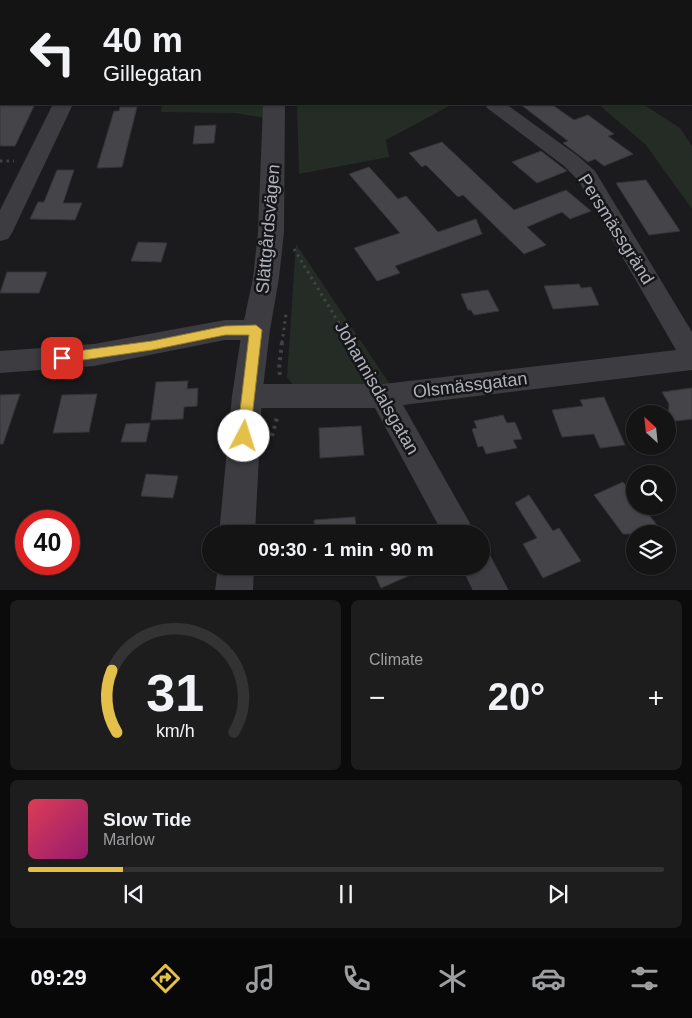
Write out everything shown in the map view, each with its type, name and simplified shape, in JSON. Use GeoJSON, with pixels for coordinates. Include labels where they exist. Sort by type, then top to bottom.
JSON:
{"type":"FeatureCollection","features":[{"type":"Feature","properties":{"kind":"street"},"geometry":{"type":"LineString","coordinates":[[0,233],[63,105]]}},
{"type":"Feature","properties":{"kind":"street","name":"Slättgårdsvägen"},"geometry":{"type":"LineString","coordinates":[[238,525],[247,396],[256,330],[266,278],[271,232],[274,105]]}},
{"type":"Feature","properties":{"kind":"street","name":"Persmässgränd"},"geometry":{"type":"LineString","coordinates":[[495,105],[571,161],[587,176],[692,357]]}},
{"type":"Feature","properties":{"kind":"street"},"geometry":{"type":"LineString","coordinates":[[0,362],[94,355],[152,346],[225,330],[256,330]]}},
{"type":"Feature","properties":{"kind":"street","name":"Olsmässgatan"},"geometry":{"type":"LineString","coordinates":[[247,396],[383,396],[692,357]]}},
{"type":"Feature","properties":{"kind":"street","name":"Johannisdalsgatan"},"geometry":{"type":"LineString","coordinates":[[383,396],[455,525]]}},
{"type":"Feature","properties":{"kind":"street"},"geometry":{"type":"LineString","coordinates":[[234,590],[235,575]]}},
{"type":"Feature","properties":{"kind":"street"},"geometry":{"type":"LineString","coordinates":[[483,575],[492,590]]}},
{"type":"Feature","properties":{"kind":"path","name":"Johannisdalsgatan"},"geometry":{"type":"LineString","coordinates":[[290,243],[383,396]]}},
{"type":"Feature","properties":{"kind":"shaded area"},"geometry":{"type":"Polygon","coordinates":[[[162,105],[264,105],[265,118],[235,113],[161,112],[162,105]]]}},
{"type":"Feature","properties":{"kind":"shaded area"},"geometry":{"type":"Polygon","coordinates":[[[297,105],[451,105],[386,140],[389,157],[299,174],[297,105]]]}},
{"type":"Feature","properties":{"kind":"shaded area"},"geometry":{"type":"Polygon","coordinates":[[[599,105],[645,105],[680,128],[692,146],[692,209],[646,145],[599,105]]]}},
{"type":"Feature","properties":{"kind":"shaded area"},"geometry":{"type":"Polygon","coordinates":[[[296,244],[391,386],[293,385],[287,377],[296,244]]]}},
{"type":"Feature","properties":{"kind":"building"},"geometry":{"type":"Polygon","coordinates":[[[0,105],[35,105],[15,146],[0,146],[0,105]]]}},
{"type":"Feature","properties":{"kind":"building"},"geometry":{"type":"Polygon","coordinates":[[[521,105],[552,105],[574,120],[588,115],[614,134],[608,136],[633,154],[604,166],[595,159],[588,162],[563,143],[568,141],[521,105]]]}},
{"type":"Feature","properties":{"kind":"building"},"geometry":{"type":"Polygon","coordinates":[[[120,107],[137,107],[122,167],[97,168],[114,111],[119,111],[120,107]]]}},
{"type":"Feature","properties":{"kind":"building"},"geometry":{"type":"Polygon","coordinates":[[[216,125],[214,143],[193,144],[195,126],[216,125]]]}},
{"type":"Feature","properties":{"kind":"building"},"geometry":{"type":"Polygon","coordinates":[[[442,142],[514,210],[566,190],[591,211],[570,219],[562,212],[527,227],[546,245],[524,254],[463,195],[458,197],[426,165],[422,167],[409,153],[442,142]]]}},
{"type":"Feature","properties":{"kind":"building"},"geometry":{"type":"Polygon","coordinates":[[[541,151],[567,171],[537,183],[512,162],[541,151]]]}},
{"type":"Feature","properties":{"kind":"building"},"geometry":{"type":"Polygon","coordinates":[[[369,167],[398,199],[406,196],[438,232],[476,219],[482,234],[395,266],[400,273],[377,281],[354,248],[400,233],[349,174],[369,167]]]}},
{"type":"Feature","properties":{"kind":"building"},"geometry":{"type":"Polygon","coordinates":[[[57,170],[74,170],[63,203],[82,203],[75,220],[30,219],[38,202],[44,202],[57,170]]]}},
{"type":"Feature","properties":{"kind":"building"},"geometry":{"type":"Polygon","coordinates":[[[646,180],[680,231],[649,235],[616,183],[646,180]]]}},
{"type":"Feature","properties":{"kind":"building"},"geometry":{"type":"Polygon","coordinates":[[[138,242],[167,243],[161,262],[131,261],[138,242]]]}},
{"type":"Feature","properties":{"kind":"building"},"geometry":{"type":"Polygon","coordinates":[[[7,272],[47,272],[39,293],[0,293],[7,272]]]}},
{"type":"Feature","properties":{"kind":"building"},"geometry":{"type":"Polygon","coordinates":[[[579,284],[581,288],[591,287],[599,305],[553,309],[544,286],[579,284]]]}},
{"type":"Feature","properties":{"kind":"building"},"geometry":{"type":"Polygon","coordinates":[[[488,290],[499,311],[474,315],[471,310],[468,310],[461,294],[488,290]]]}},
{"type":"Feature","properties":{"kind":"building"},"geometry":{"type":"Polygon","coordinates":[[[188,381],[187,389],[198,388],[197,406],[184,407],[183,419],[151,420],[156,382],[188,381]]]}},
{"type":"Feature","properties":{"kind":"building"},"geometry":{"type":"Polygon","coordinates":[[[692,388],[692,419],[676,421],[676,405],[669,405],[662,392],[692,388]]]}},
{"type":"Feature","properties":{"kind":"building"},"geometry":{"type":"Polygon","coordinates":[[[20,394],[3,444],[0,444],[0,395],[20,394]]]}},
{"type":"Feature","properties":{"kind":"building"},"geometry":{"type":"Polygon","coordinates":[[[97,394],[89,432],[53,433],[62,395],[97,394]]]}},
{"type":"Feature","properties":{"kind":"building"},"geometry":{"type":"Polygon","coordinates":[[[604,397],[625,445],[600,448],[594,434],[562,437],[552,410],[583,406],[580,400],[604,397]]]}},
{"type":"Feature","properties":{"kind":"building"},"geometry":{"type":"Polygon","coordinates":[[[503,415],[507,423],[515,422],[522,439],[513,440],[517,448],[486,454],[483,446],[478,447],[472,429],[477,428],[474,421],[503,415]]]}},
{"type":"Feature","properties":{"kind":"building"},"geometry":{"type":"Polygon","coordinates":[[[150,423],[146,442],[121,442],[126,424],[150,423]]]}},
{"type":"Feature","properties":{"kind":"building"},"geometry":{"type":"Polygon","coordinates":[[[361,426],[364,455],[320,458],[319,428],[361,426]]]}},
{"type":"Feature","properties":{"kind":"building"},"geometry":{"type":"Polygon","coordinates":[[[146,474],[178,476],[173,498],[141,496],[146,474]]]}},
{"type":"Feature","properties":{"kind":"building"},"geometry":{"type":"Polygon","coordinates":[[[623,482],[626,486],[626,515],[649,515],[657,525],[626,525],[626,534],[623,534],[594,495],[623,482]]]}},
{"type":"Feature","properties":{"kind":"building"},"geometry":{"type":"Polygon","coordinates":[[[529,495],[553,531],[559,528],[581,561],[543,578],[523,544],[537,538],[515,503],[529,495]]]}},
{"type":"Feature","properties":{"kind":"building"},"geometry":{"type":"Polygon","coordinates":[[[355,517],[356,525],[314,525],[314,520],[355,517]]]}},
{"type":"Feature","properties":{"kind":"building"},"geometry":{"type":"Polygon","coordinates":[[[375,575],[411,575],[381,588],[375,575]]]}},
{"type":"Feature","properties":{"kind":"route"},"geometry":{"type":"LineString","coordinates":[[62,358],[152,346],[225,330],[256,330],[247,396],[244,436]]}}]}
